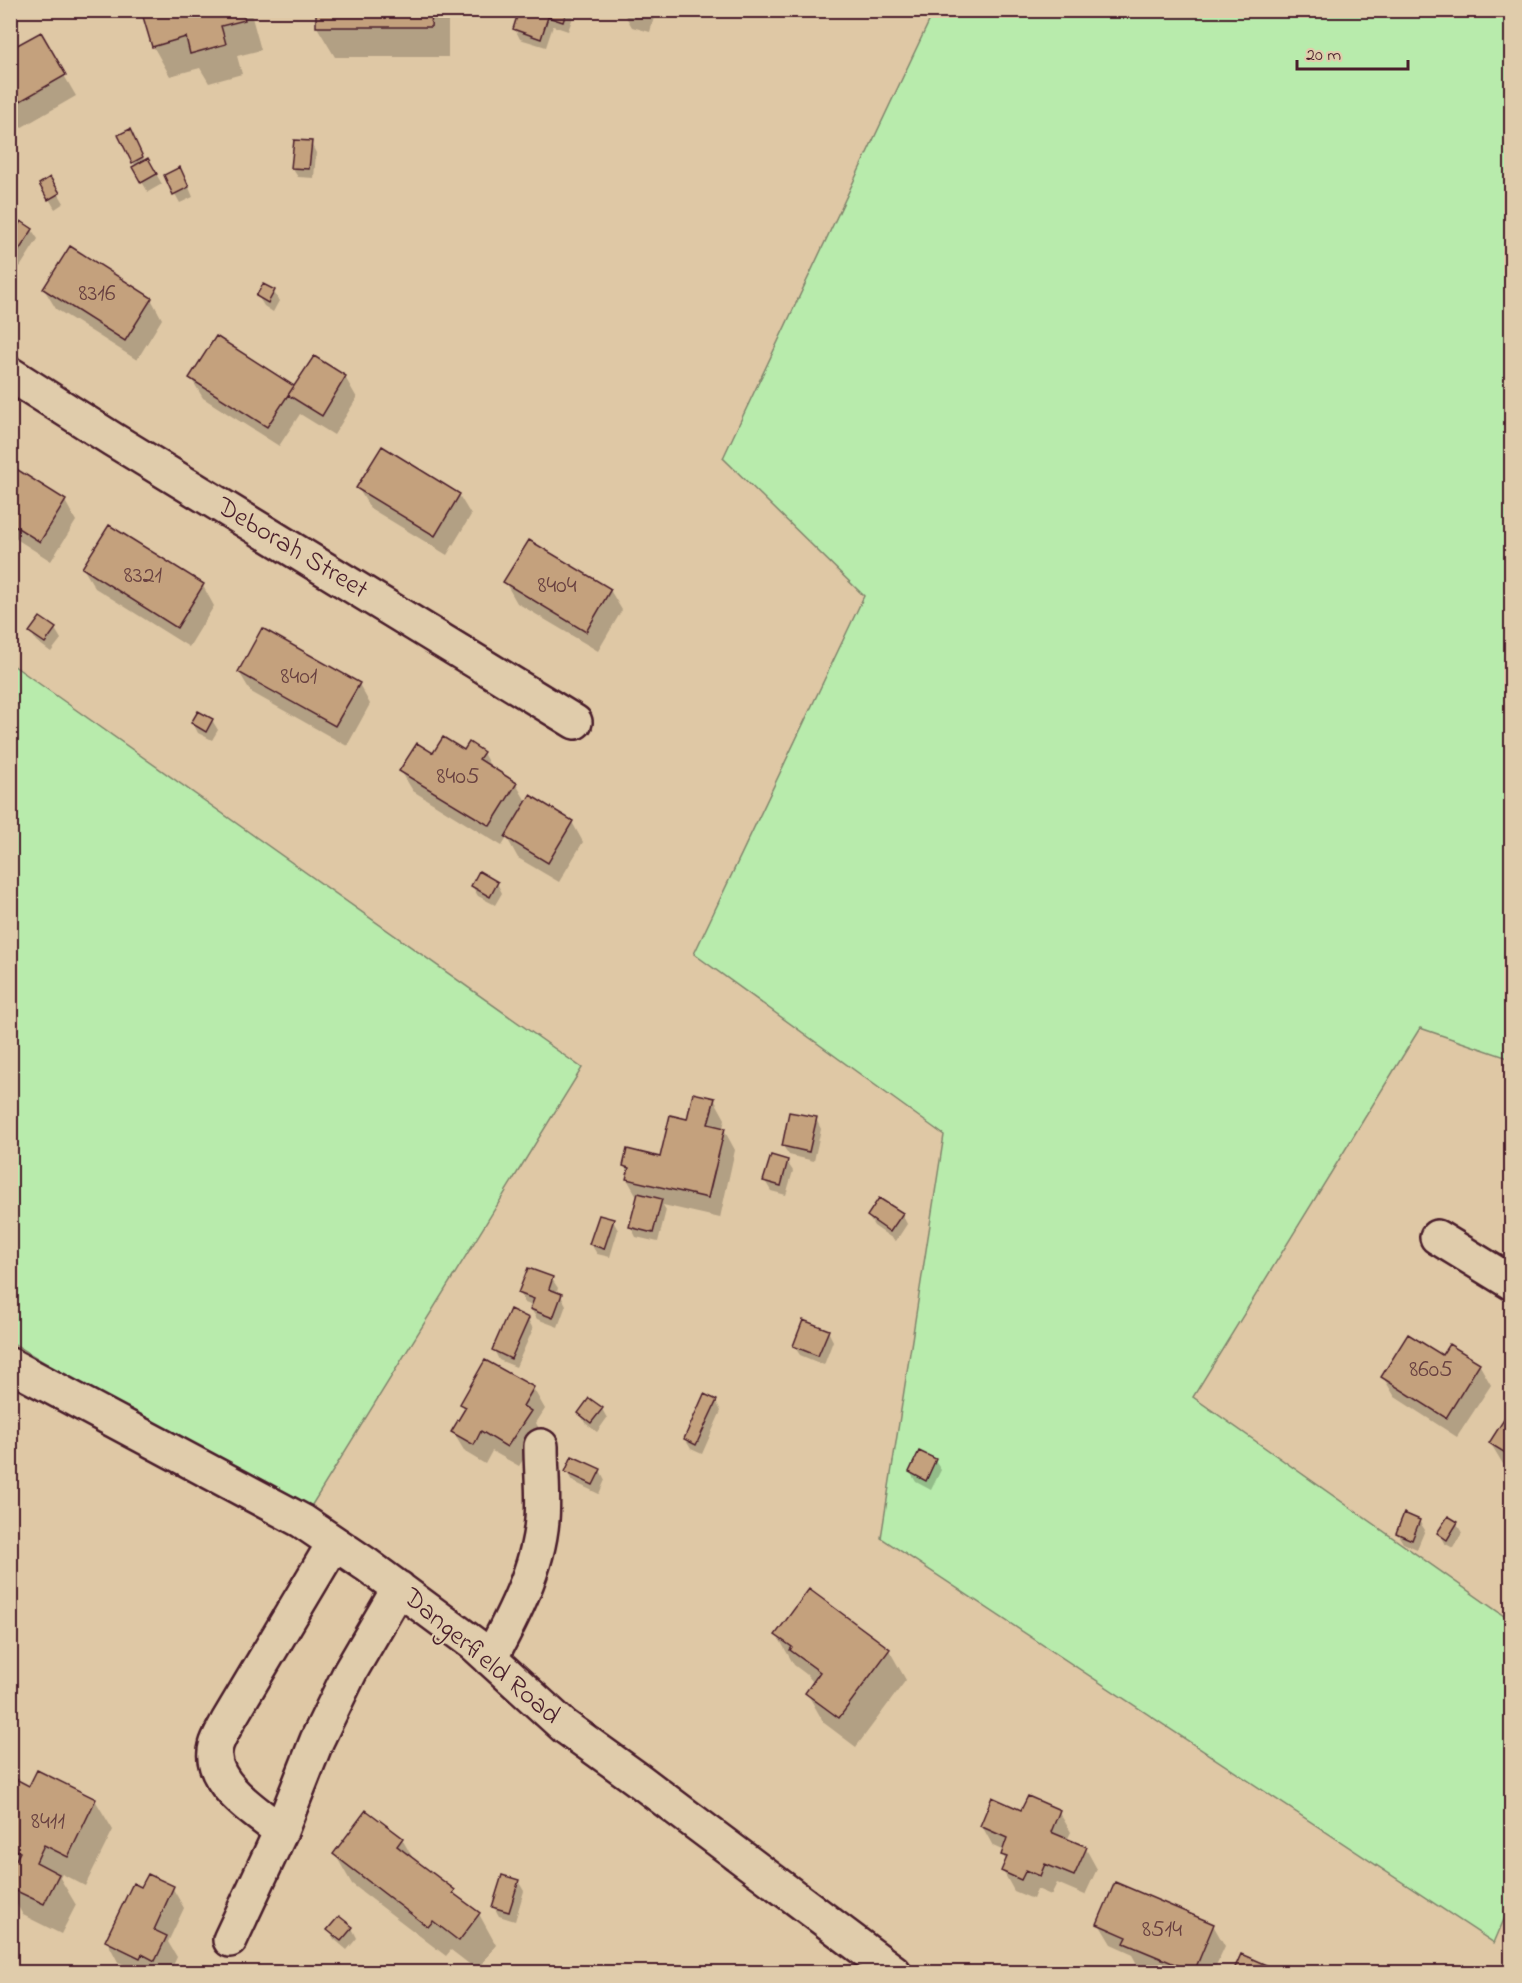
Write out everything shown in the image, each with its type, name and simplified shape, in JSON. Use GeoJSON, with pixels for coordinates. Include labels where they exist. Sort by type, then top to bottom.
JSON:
{"type":"FeatureCollection","features":[{"type":"Feature","properties":{"kind":"street","name":"Deborah Street"},"geometry":{"type":"LineString","coordinates":[[10,374],[112,439],[575,722]]}},
{"type":"Feature","properties":{"kind":"street"},"geometry":{"type":"LineString","coordinates":[[1437,1237],[1512,1283]]}},
{"type":"Feature","properties":{"kind":"street","name":"Dangerfield Road"},"geometry":{"type":"LineString","coordinates":[[10,1365],[302,1521],[399,1588],[474,1644],[564,1726],[894,1972]]}},
{"type":"Feature","properties":{"kind":"street"},"geometry":{"type":"LineString","coordinates":[[490,1659],[521,1596],[535,1556],[542,1520],[540,1446]]}},
{"type":"Feature","properties":{"kind":"street"},"geometry":{"type":"LineString","coordinates":[[281,1831],[231,1791],[218,1773],[215,1748],[228,1721],[334,1543]]}},
{"type":"Feature","properties":{"kind":"street"},"geometry":{"type":"LineString","coordinates":[[230,1940],[281,1831],[317,1740],[350,1672],[399,1588]]}},
{"type":"Feature","properties":{"kind":"green space"},"geometry":{"type":"Polygon","coordinates":[[[934,11],[1511,11],[1511,1059],[1420,1028],[1193,1397],[1511,1621],[1511,1903],[1494,1943],[881,1538],[944,1135],[694,954],[864,596],[723,458],[934,11]]]}},
{"type":"Feature","properties":{"kind":"green space"},"geometry":{"type":"Polygon","coordinates":[[[10,663],[582,1068],[302,1521],[11,1342],[10,663]]]}},
{"type":"Feature","properties":{"kind":"building"},"geometry":{"type":"Polygon","coordinates":[[[141,10],[242,10],[245,20],[221,26],[226,44],[190,54],[186,37],[152,47],[141,10]]]}},
{"type":"Feature","properties":{"kind":"building"},"geometry":{"type":"Polygon","coordinates":[[[316,10],[432,10],[431,27],[316,27],[316,10]]]}},
{"type":"Feature","properties":{"kind":"building"},"geometry":{"type":"Polygon","coordinates":[[[519,10],[567,10],[563,22],[548,17],[541,39],[513,29],[519,10]]]}},
{"type":"Feature","properties":{"kind":"building"},"geometry":{"type":"Polygon","coordinates":[[[41,32],[66,75],[10,107],[10,49],[41,32]]]}},
{"type":"Feature","properties":{"kind":"building"},"geometry":{"type":"Polygon","coordinates":[[[130,129],[143,157],[132,163],[118,135],[130,129]]]}},
{"type":"Feature","properties":{"kind":"building"},"geometry":{"type":"Polygon","coordinates":[[[294,140],[312,141],[309,169],[291,168],[294,140]]]}},
{"type":"Feature","properties":{"kind":"building"},"geometry":{"type":"Polygon","coordinates":[[[148,158],[157,174],[141,183],[132,167],[148,158]]]}},
{"type":"Feature","properties":{"kind":"building"},"geometry":{"type":"Polygon","coordinates":[[[180,167],[189,187],[173,195],[164,175],[180,167]]]}},
{"type":"Feature","properties":{"kind":"building"},"geometry":{"type":"Polygon","coordinates":[[[50,177],[60,193],[48,200],[39,184],[50,177]]]}},
{"type":"Feature","properties":{"kind":"building"},"geometry":{"type":"Polygon","coordinates":[[[21,221],[33,229],[14,258],[10,256],[10,237],[21,221]]]}},
{"type":"Feature","properties":{"kind":"building"},"geometry":{"type":"Polygon","coordinates":[[[70,246],[152,298],[125,341],[43,289],[70,246]]]}},
{"type":"Feature","properties":{"kind":"building"},"geometry":{"type":"Polygon","coordinates":[[[263,284],[275,290],[268,303],[256,296],[263,284]]]}},
{"type":"Feature","properties":{"kind":"building"},"geometry":{"type":"Polygon","coordinates":[[[216,336],[294,386],[267,427],[189,378],[216,336]]]}},
{"type":"Feature","properties":{"kind":"building"},"geometry":{"type":"Polygon","coordinates":[[[314,356],[346,376],[322,416],[288,395],[314,356]]]}},
{"type":"Feature","properties":{"kind":"building"},"geometry":{"type":"Polygon","coordinates":[[[382,446],[460,494],[435,536],[356,488],[382,446]]]}},
{"type":"Feature","properties":{"kind":"building"},"geometry":{"type":"Polygon","coordinates":[[[10,465],[66,500],[40,542],[10,523],[10,465]]]}},
{"type":"Feature","properties":{"kind":"building"},"geometry":{"type":"Polygon","coordinates":[[[109,525],[204,584],[177,628],[82,568],[109,525]]]}},
{"type":"Feature","properties":{"kind":"building"},"geometry":{"type":"Polygon","coordinates":[[[529,540],[611,589],[586,632],[503,582],[529,540]]]}},
{"type":"Feature","properties":{"kind":"building"},"geometry":{"type":"Polygon","coordinates":[[[40,617],[56,628],[45,643],[29,632],[40,617]]]}},
{"type":"Feature","properties":{"kind":"building"},"geometry":{"type":"Polygon","coordinates":[[[262,628],[360,683],[335,726],[238,672],[262,628]]]}},
{"type":"Feature","properties":{"kind":"building"},"geometry":{"type":"Polygon","coordinates":[[[198,711],[213,719],[206,732],[191,723],[198,711]]]}},
{"type":"Feature","properties":{"kind":"building"},"geometry":{"type":"Polygon","coordinates":[[[443,737],[464,750],[469,742],[484,752],[479,759],[517,783],[490,826],[399,771],[417,743],[433,753],[443,737]]]}},
{"type":"Feature","properties":{"kind":"building"},"geometry":{"type":"Polygon","coordinates":[[[530,795],[573,821],[548,863],[505,837],[530,795]]]}},
{"type":"Feature","properties":{"kind":"building"},"geometry":{"type":"Polygon","coordinates":[[[479,871],[498,882],[490,897],[471,886],[479,871]]]}},
{"type":"Feature","properties":{"kind":"building"},"geometry":{"type":"Polygon","coordinates":[[[693,1093],[715,1098],[708,1124],[725,1128],[708,1198],[626,1179],[629,1168],[623,1166],[627,1149],[660,1157],[670,1115],[687,1119],[693,1093]]]}},
{"type":"Feature","properties":{"kind":"building"},"geometry":{"type":"Polygon","coordinates":[[[789,1112],[817,1117],[809,1152],[782,1146],[789,1112]]]}},
{"type":"Feature","properties":{"kind":"building"},"geometry":{"type":"Polygon","coordinates":[[[771,1155],[788,1160],[781,1186],[763,1181],[771,1155]]]}},
{"type":"Feature","properties":{"kind":"building"},"geometry":{"type":"Polygon","coordinates":[[[638,1193],[662,1199],[653,1233],[629,1227],[638,1193]]]}},
{"type":"Feature","properties":{"kind":"building"},"geometry":{"type":"Polygon","coordinates":[[[879,1198],[903,1213],[890,1232],[867,1216],[879,1198]]]}},
{"type":"Feature","properties":{"kind":"building"},"geometry":{"type":"Polygon","coordinates":[[[599,1215],[614,1219],[604,1249],[589,1244],[599,1215]]]}},
{"type":"Feature","properties":{"kind":"building"},"geometry":{"type":"Polygon","coordinates":[[[528,1268],[553,1277],[549,1289],[562,1294],[553,1318],[530,1309],[534,1299],[518,1293],[528,1268]]]}},
{"type":"Feature","properties":{"kind":"building"},"geometry":{"type":"Polygon","coordinates":[[[510,1309],[529,1318],[511,1359],[492,1350],[510,1309]]]}},
{"type":"Feature","properties":{"kind":"building"},"geometry":{"type":"Polygon","coordinates":[[[803,1320],[829,1330],[818,1356],[793,1346],[803,1320]]]}},
{"type":"Feature","properties":{"kind":"building"},"geometry":{"type":"Polygon","coordinates":[[[1408,1334],[1442,1355],[1449,1344],[1480,1363],[1446,1418],[1381,1377],[1408,1334]]]}},
{"type":"Feature","properties":{"kind":"building"},"geometry":{"type":"Polygon","coordinates":[[[485,1360],[534,1387],[523,1406],[531,1411],[507,1447],[481,1431],[474,1445],[451,1432],[466,1407],[460,1404],[485,1360]]]}},
{"type":"Feature","properties":{"kind":"building"},"geometry":{"type":"Polygon","coordinates":[[[704,1394],[717,1400],[696,1445],[684,1439],[704,1394]]]}},
{"type":"Feature","properties":{"kind":"building"},"geometry":{"type":"Polygon","coordinates":[[[589,1398],[603,1408],[591,1423],[578,1413],[589,1398]]]}},
{"type":"Feature","properties":{"kind":"building"},"geometry":{"type":"Polygon","coordinates":[[[1512,1407],[1512,1457],[1489,1443],[1512,1407]]]}},
{"type":"Feature","properties":{"kind":"building"},"geometry":{"type":"Polygon","coordinates":[[[919,1451],[936,1459],[926,1481],[909,1472],[919,1451]]]}},
{"type":"Feature","properties":{"kind":"building"},"geometry":{"type":"Polygon","coordinates":[[[572,1456],[601,1469],[593,1485],[565,1472],[572,1456]]]}},
{"type":"Feature","properties":{"kind":"building"},"geometry":{"type":"Polygon","coordinates":[[[1404,1513],[1420,1520],[1412,1540],[1396,1533],[1404,1513]]]}},
{"type":"Feature","properties":{"kind":"building"},"geometry":{"type":"Polygon","coordinates":[[[1448,1516],[1458,1522],[1447,1540],[1437,1533],[1448,1516]]]}},
{"type":"Feature","properties":{"kind":"building"},"geometry":{"type":"Polygon","coordinates":[[[809,1589],[890,1649],[839,1718],[805,1693],[820,1672],[790,1650],[792,1647],[775,1635],[809,1589]]]}},
{"type":"Feature","properties":{"kind":"building"},"geometry":{"type":"Polygon","coordinates":[[[37,1770],[96,1799],[68,1857],[44,1845],[36,1862],[59,1874],[44,1904],[10,1888],[10,1871],[20,1852],[10,1847],[10,1785],[14,1778],[29,1786],[37,1770]]]}},
{"type":"Feature","properties":{"kind":"building"},"geometry":{"type":"Polygon","coordinates":[[[1028,1796],[1060,1810],[1051,1832],[1087,1847],[1074,1876],[1045,1864],[1040,1876],[1026,1870],[1021,1880],[1001,1871],[1007,1857],[1001,1855],[1007,1838],[980,1826],[992,1797],[1021,1810],[1028,1796]]]}},
{"type":"Feature","properties":{"kind":"building"},"geometry":{"type":"Polygon","coordinates":[[[366,1810],[403,1838],[397,1846],[455,1890],[453,1893],[480,1913],[459,1941],[433,1921],[428,1927],[333,1854],[366,1810]]]}},
{"type":"Feature","properties":{"kind":"building"},"geometry":{"type":"Polygon","coordinates":[[[148,1874],[174,1886],[154,1930],[167,1936],[155,1961],[142,1954],[140,1958],[105,1941],[133,1883],[141,1887],[148,1874]]]}},
{"type":"Feature","properties":{"kind":"building"},"geometry":{"type":"Polygon","coordinates":[[[502,1875],[519,1880],[509,1912],[492,1907],[502,1875]]]}},
{"type":"Feature","properties":{"kind":"building"},"geometry":{"type":"Polygon","coordinates":[[[1115,1882],[1214,1924],[1194,1972],[1124,1943],[1127,1937],[1097,1924],[1115,1882]]]}},
{"type":"Feature","properties":{"kind":"building"},"geometry":{"type":"Polygon","coordinates":[[[339,1916],[353,1927],[341,1941],[327,1930],[339,1916]]]}},
{"type":"Feature","properties":{"kind":"building"},"geometry":{"type":"Polygon","coordinates":[[[1241,1954],[1282,1972],[1233,1972],[1241,1954]]]}}]}
